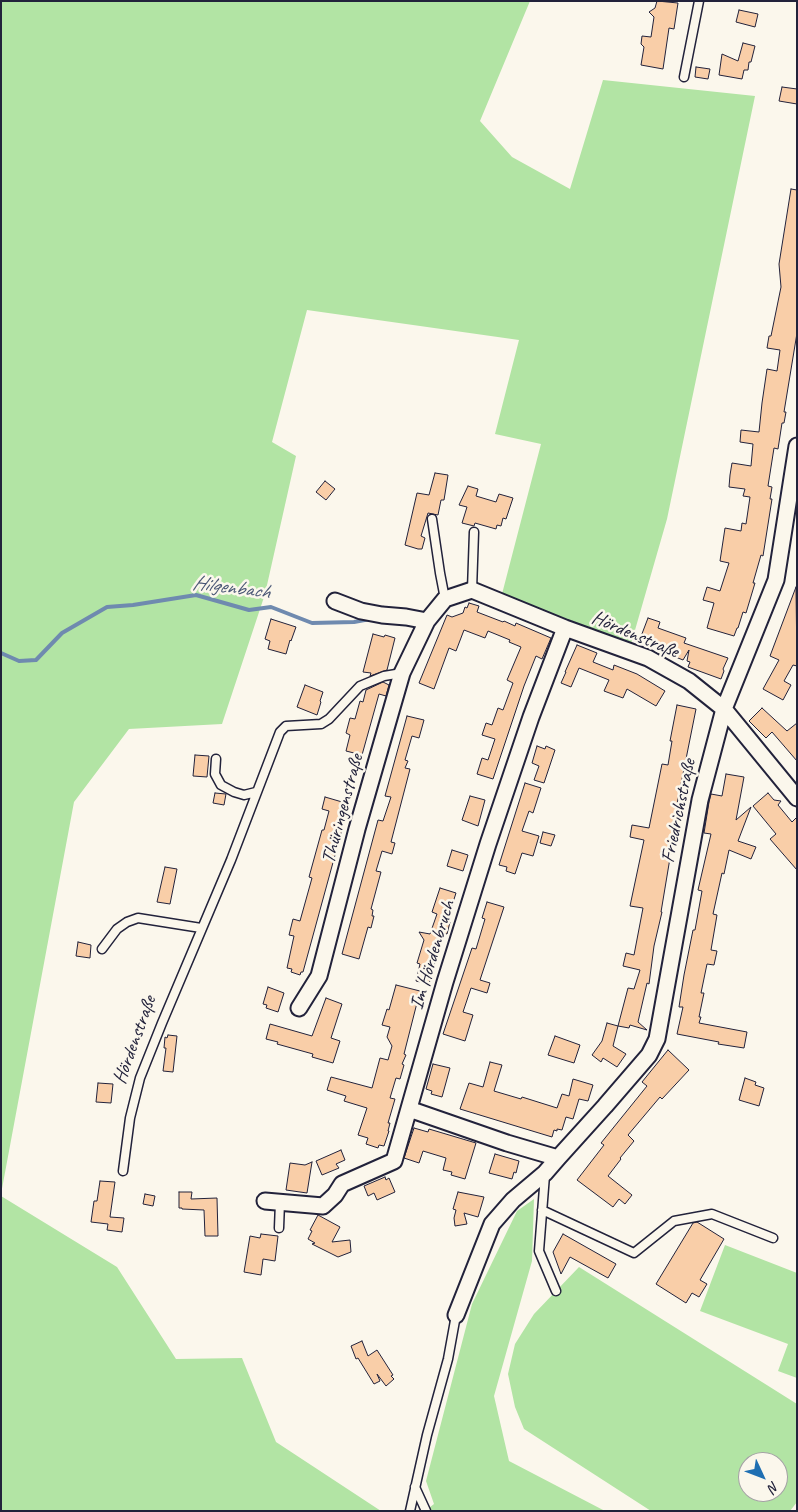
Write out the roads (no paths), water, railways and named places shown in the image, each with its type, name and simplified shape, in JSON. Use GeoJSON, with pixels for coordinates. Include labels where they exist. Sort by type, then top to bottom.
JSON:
{"type":"FeatureCollection","features":[{"type":"Feature","properties":{"kind":"street","name":"Friedrichstraße"},"geometry":{"type":"LineString","coordinates":[[456,1315],[492,1224],[513,1200],[545,1173],[649,1055],[656,1039],[700,800],[724,709],[776,580],[797,446]]}},
{"type":"Feature","properties":{"kind":"street","name":"Hördenstraße"},"geometry":{"type":"LineString","coordinates":[[472,590],[565,628],[648,658],[689,681],[724,709],[797,798]]}},
{"type":"Feature","properties":{"kind":"street"},"geometry":{"type":"LineString","coordinates":[[335,601],[382,615],[406,616],[426,620],[446,599],[472,590]]}},
{"type":"Feature","properties":{"kind":"street","name":"Thüringenstraße"},"geometry":{"type":"LineString","coordinates":[[300,1008],[319,976],[357,828],[402,673],[426,620]]}},
{"type":"Feature","properties":{"kind":"street","name":"Im Hördenbruch"},"geometry":{"type":"LineString","coordinates":[[272,1201],[323,1206],[335,1195],[342,1184],[394,1160],[445,982],[488,844],[531,717],[565,628]]}},
{"type":"Feature","properties":{"kind":"street"},"geometry":{"type":"LineString","coordinates":[[409,1109],[507,1143],[558,1158]]}},
{"type":"Feature","properties":{"kind":"lane"},"geometry":{"type":"LineString","coordinates":[[684,77],[699,1]]}},
{"type":"Feature","properties":{"kind":"lane"},"geometry":{"type":"LineString","coordinates":[[432,519],[446,599]]}},
{"type":"Feature","properties":{"kind":"lane"},"geometry":{"type":"LineString","coordinates":[[472,590],[474,532]]}},
{"type":"Feature","properties":{"kind":"lane","name":"Hördenstraße"},"geometry":{"type":"LineString","coordinates":[[123,1171],[130,1118],[140,1078],[231,860],[280,732],[286,726],[321,724],[329,719],[360,686],[384,676],[402,673]]}},
{"type":"Feature","properties":{"kind":"lane"},"geometry":{"type":"LineString","coordinates":[[216,759],[215,774],[221,785],[244,795],[256,792]]}},
{"type":"Feature","properties":{"kind":"lane"},"geometry":{"type":"LineString","coordinates":[[102,949],[117,929],[126,922],[138,918],[201,928]]}},
{"type":"Feature","properties":{"kind":"lane"},"geometry":{"type":"LineString","coordinates":[[545,1173],[539,1251],[556,1291]]}},
{"type":"Feature","properties":{"kind":"lane"},"geometry":{"type":"LineString","coordinates":[[272,1201],[279,1228]]}},
{"type":"Feature","properties":{"kind":"lane"},"geometry":{"type":"LineString","coordinates":[[542,1210],[634,1252],[674,1222],[712,1214],[773,1238]]}},
{"type":"Feature","properties":{"kind":"lane"},"geometry":{"type":"LineString","coordinates":[[410,1511],[427,1434],[448,1359],[456,1315]]}},
{"type":"Feature","properties":{"kind":"lane"},"geometry":{"type":"LineString","coordinates":[[415,1487],[426,1511]]}},
{"type":"Feature","properties":{"kind":"waterway","name":"Hilgenbach"},"geometry":{"type":"LineString","coordinates":[[1,653],[19,661],[36,660],[62,633],[107,607],[196,595],[249,610],[271,607],[312,623],[354,622],[370,619]]}}]}
